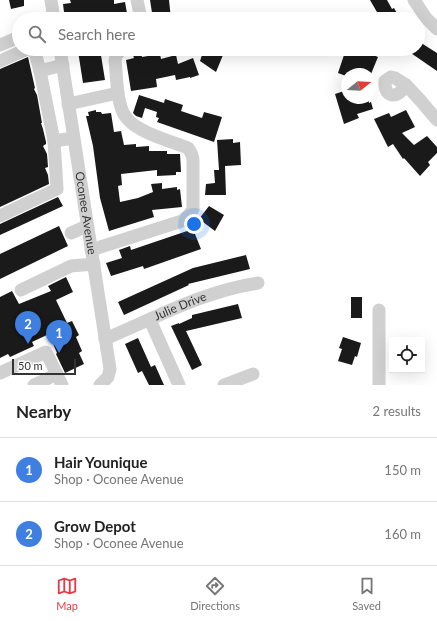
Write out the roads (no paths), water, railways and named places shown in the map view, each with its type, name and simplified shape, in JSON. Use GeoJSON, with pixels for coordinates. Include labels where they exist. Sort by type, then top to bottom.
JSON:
{"type":"FeatureCollection","features":[{"type":"Feature","properties":{"kind":"street"},"geometry":{"type":"LineString","coordinates":[[51,0],[53,12]]}},
{"type":"Feature","properties":{"kind":"street"},"geometry":{"type":"LineString","coordinates":[[138,0],[139,12]]}},
{"type":"Feature","properties":{"kind":"street"},"geometry":{"type":"LineString","coordinates":[[414,0],[422,12]]}},
{"type":"Feature","properties":{"kind":"street"},"geometry":{"type":"LineString","coordinates":[[425,16],[437,29]]}},
{"type":"Feature","properties":{"kind":"street"},"geometry":{"type":"LineString","coordinates":[[0,45],[12,40]]}},
{"type":"Feature","properties":{"kind":"street"},"geometry":{"type":"LineString","coordinates":[[0,61],[12,56]]}},
{"type":"Feature","properties":{"kind":"street"},"geometry":{"type":"LineString","coordinates":[[0,216],[57,190],[54,141],[36,56]]}},
{"type":"Feature","properties":{"kind":"street","name":"Oconee Avenue"},"geometry":{"type":"LineString","coordinates":[[61,56],[110,369],[107,382]]}},
{"type":"Feature","properties":{"kind":"street"},"geometry":{"type":"LineString","coordinates":[[91,250],[182,221],[190,214],[193,208],[193,156],[188,148],[138,129],[126,118],[122,110],[118,93],[115,61],[117,56]]}},
{"type":"Feature","properties":{"kind":"street"},"geometry":{"type":"LineString","coordinates":[[40,71],[63,65]]}},
{"type":"Feature","properties":{"kind":"street"},"geometry":{"type":"LineString","coordinates":[[406,85],[437,120]]}},
{"type":"Feature","properties":{"kind":"street"},"geometry":{"type":"LineString","coordinates":[[68,104],[118,93]]}},
{"type":"Feature","properties":{"kind":"street"},"geometry":{"type":"LineString","coordinates":[[54,141],[73,138]]}},
{"type":"Feature","properties":{"kind":"street"},"geometry":{"type":"LineString","coordinates":[[71,233],[87,226]]}},
{"type":"Feature","properties":{"kind":"street"},"geometry":{"type":"LineString","coordinates":[[21,290],[71,266],[94,264]]}},
{"type":"Feature","properties":{"kind":"street","name":"Julie Drive"},"geometry":{"type":"LineString","coordinates":[[105,338],[150,320],[188,302],[234,287],[258,283]]}},
{"type":"Feature","properties":{"kind":"street"},"geometry":{"type":"LineString","coordinates":[[379,310],[379,385]]}},
{"type":"Feature","properties":{"kind":"street"},"geometry":{"type":"LineString","coordinates":[[150,320],[179,385]]}},
{"type":"Feature","properties":{"kind":"street"},"geometry":{"type":"LineString","coordinates":[[0,373],[46,352],[59,380],[34,385]]}},
{"type":"Feature","properties":{"kind":"street"},"geometry":{"type":"LineString","coordinates":[[224,385],[253,374]]}},
{"type":"Feature","properties":{"kind":"place","name":"Grow Depot"},"geometry":{"type":"Point","coordinates":[28,344]}},
{"type":"Feature","properties":{"kind":"place","name":"Hair Younique"},"geometry":{"type":"Point","coordinates":[59,353]}}]}
